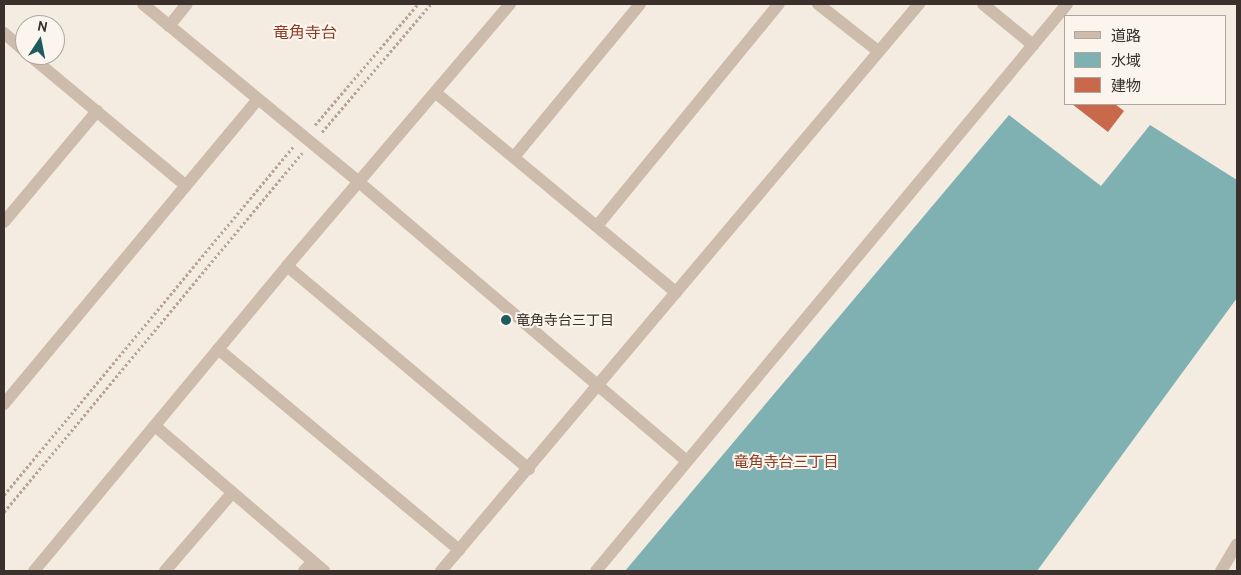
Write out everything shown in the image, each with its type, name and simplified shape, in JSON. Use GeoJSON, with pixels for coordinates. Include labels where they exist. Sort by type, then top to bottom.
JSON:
{"type":"FeatureCollection","features":[{"type":"Feature","properties":{"kind":"street"},"geometry":{"type":"LineString","coordinates":[[143,4],[257,100],[360,183],[687,460]]}},
{"type":"Feature","properties":{"kind":"street"},"geometry":{"type":"LineString","coordinates":[[169,26],[187,4]]}},
{"type":"Feature","properties":{"kind":"street"},"geometry":{"type":"LineString","coordinates":[[34,571],[287,266],[360,183],[510,4]]}},
{"type":"Feature","properties":{"kind":"street"},"geometry":{"type":"LineString","coordinates":[[514,157],[640,4]]}},
{"type":"Feature","properties":{"kind":"street"},"geometry":{"type":"LineString","coordinates":[[597,226],[779,4]]}},
{"type":"Feature","properties":{"kind":"street"},"geometry":{"type":"LineString","coordinates":[[818,4],[878,51]]}},
{"type":"Feature","properties":{"kind":"street"},"geometry":{"type":"LineString","coordinates":[[441,571],[600,386],[676,292],[919,4]]}},
{"type":"Feature","properties":{"kind":"street"},"geometry":{"type":"LineString","coordinates":[[983,4],[1033,45]]}},
{"type":"Feature","properties":{"kind":"street"},"geometry":{"type":"LineString","coordinates":[[596,571],[1068,4]]}},
{"type":"Feature","properties":{"kind":"street"},"geometry":{"type":"LineString","coordinates":[[41,65],[185,186]]}},
{"type":"Feature","properties":{"kind":"street"},"geometry":{"type":"LineString","coordinates":[[436,93],[676,292]]}},
{"type":"Feature","properties":{"kind":"street"},"geometry":{"type":"LineString","coordinates":[[4,404],[257,100]]}},
{"type":"Feature","properties":{"kind":"street"},"geometry":{"type":"LineString","coordinates":[[4,222],[97,112]]}},
{"type":"Feature","properties":{"kind":"street"},"geometry":{"type":"LineString","coordinates":[[287,266],[529,469]]}},
{"type":"Feature","properties":{"kind":"street"},"geometry":{"type":"LineString","coordinates":[[218,349],[459,550]]}},
{"type":"Feature","properties":{"kind":"street"},"geometry":{"type":"LineString","coordinates":[[155,426],[232,493],[308,566],[324,571]]}},
{"type":"Feature","properties":{"kind":"street"},"geometry":{"type":"LineString","coordinates":[[165,571],[232,493]]}},
{"type":"Feature","properties":{"kind":"street"},"geometry":{"type":"LineString","coordinates":[[1221,571],[1237,544]]}},
{"type":"Feature","properties":{"kind":"path"},"geometry":{"type":"LineString","coordinates":[[314,126],[418,4]]}},
{"type":"Feature","properties":{"kind":"path"},"geometry":{"type":"LineString","coordinates":[[321,132],[430,4]]}},
{"type":"Feature","properties":{"kind":"path"},"geometry":{"type":"LineString","coordinates":[[4,495],[294,146]]}},
{"type":"Feature","properties":{"kind":"path"},"geometry":{"type":"LineString","coordinates":[[4,512],[303,153]]}},
{"type":"Feature","properties":{"kind":"water"},"geometry":{"type":"Polygon","coordinates":[[[1009,115],[1101,186],[1150,125],[1237,180],[1237,298],[1037,571],[625,571],[1009,115]]]}},
{"type":"Feature","properties":{"kind":"building"},"geometry":{"type":"Polygon","coordinates":[[[1073,105],[1116,105],[1124,111],[1108,132],[1073,105]]]}},
{"type":"Feature","properties":{"kind":"place","name":"竜角寺台三丁目"},"geometry":{"type":"Point","coordinates":[506,320]}},
{"type":"Feature","properties":{"kind":"district","name":"竜角寺台"},"geometry":{"type":"Point","coordinates":[305,33]}},
{"type":"Feature","properties":{"kind":"district","name":"竜角寺台三丁目"},"geometry":{"type":"Point","coordinates":[786,463]}}]}
